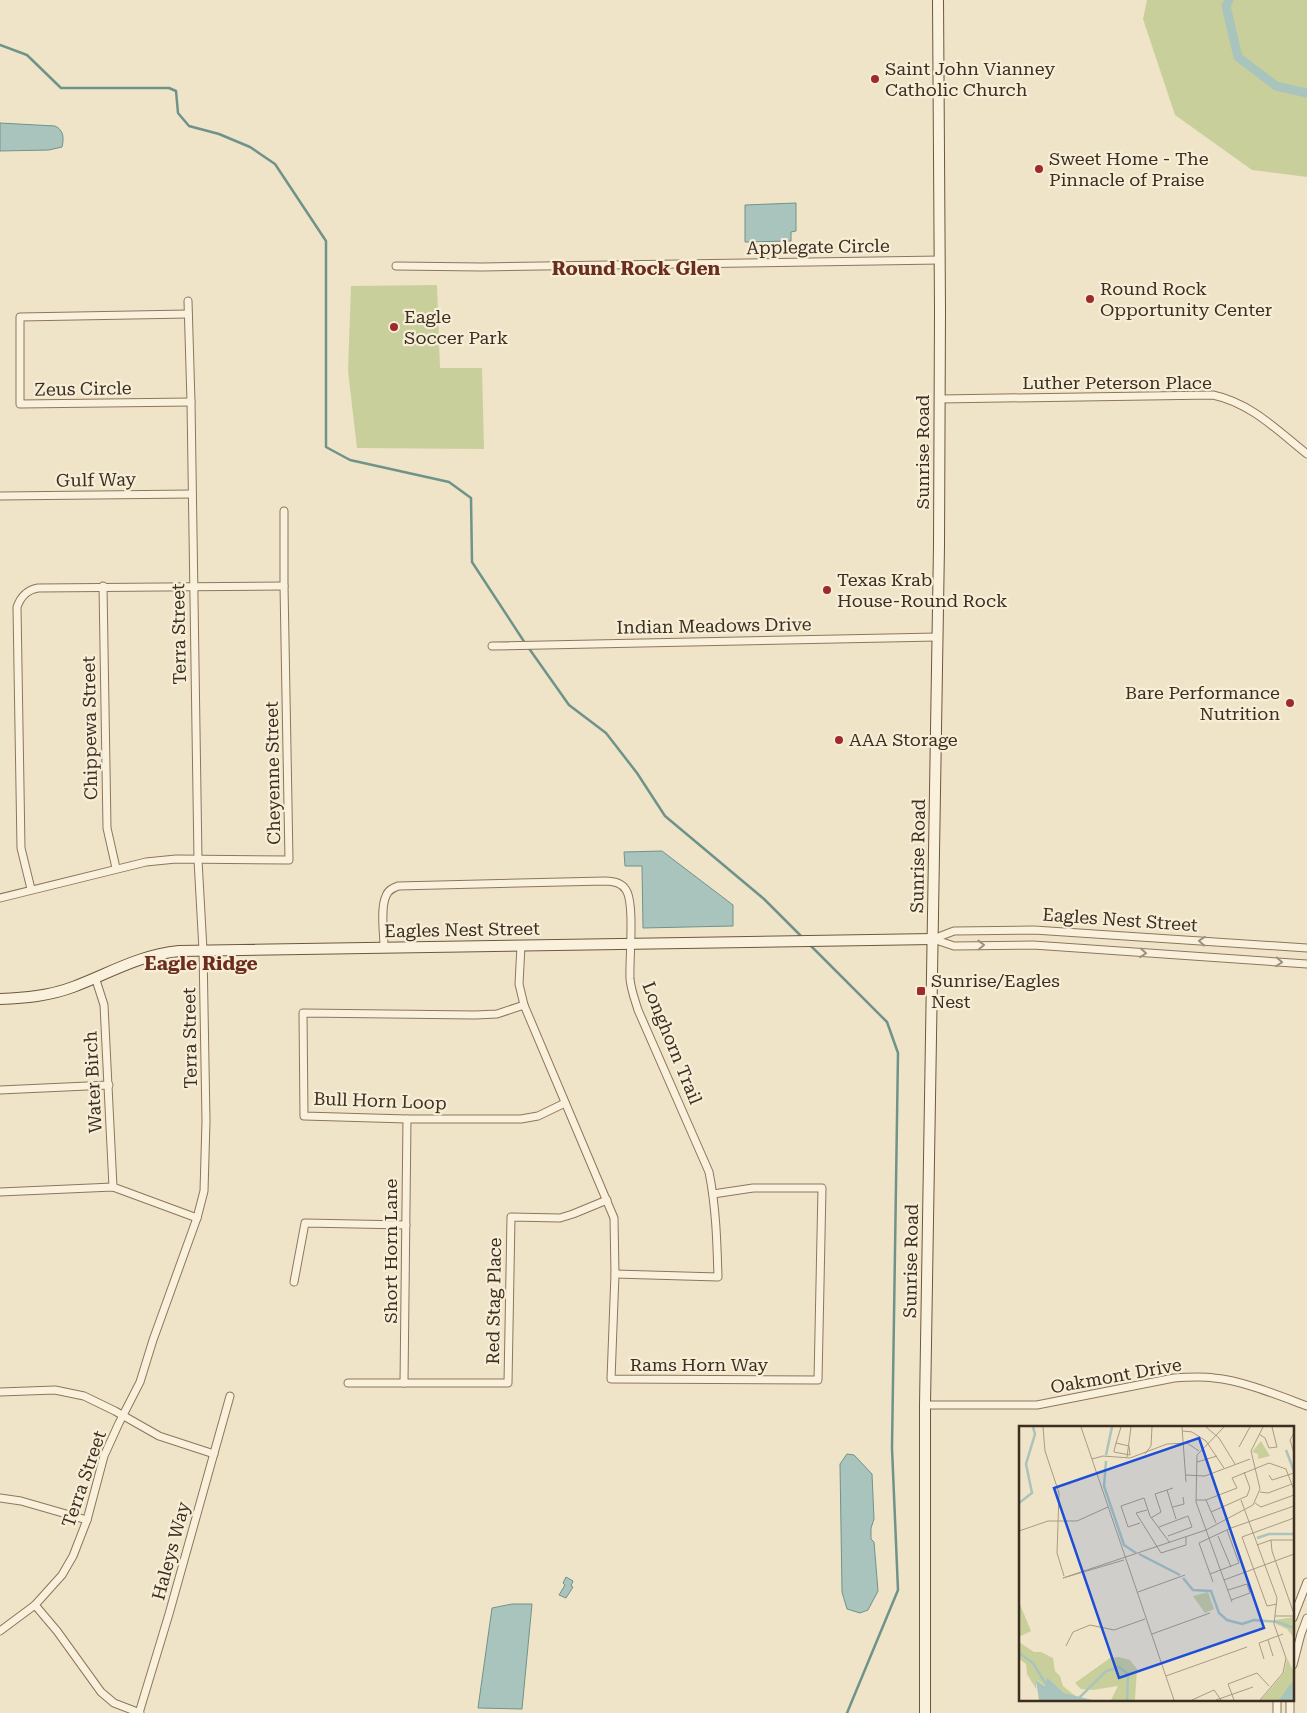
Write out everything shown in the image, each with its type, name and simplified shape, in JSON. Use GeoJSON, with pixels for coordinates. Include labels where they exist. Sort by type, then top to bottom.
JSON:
{"type":"FeatureCollection","features":[{"type":"Feature","properties":{"kind":"main road","name":"Sunrise Road"},"geometry":{"type":"LineString","coordinates":[[925,1713],[925,1405],[936,755],[936,637],[939,546],[940,260],[938,0]]}},
{"type":"Feature","properties":{"kind":"main road","name":"Eagles Nest Street"},"geometry":{"type":"LineString","coordinates":[[0,999],[26,998],[56,992],[73,987],[140,958],[166,952],[933,939]]}},
{"type":"Feature","properties":{"kind":"street","name":"Applegate Circle"},"geometry":{"type":"LineString","coordinates":[[396,266],[482,267],[940,260]]}},
{"type":"Feature","properties":{"kind":"street","name":"Terra Street"},"geometry":{"type":"LineString","coordinates":[[0,1631],[36,1605],[62,1576],[73,1556],[87,1520],[104,1456],[122,1415],[140,1382],[153,1340],[197,1218],[204,1191],[206,1156],[203,950],[198,860],[188,300]]}},
{"type":"Feature","properties":{"kind":"street","name":"Zeus Circle"},"geometry":{"type":"LineString","coordinates":[[188,314],[20,317],[20,404],[191,402]]}},
{"type":"Feature","properties":{"kind":"street","name":"Luther Peterson Place"},"geometry":{"type":"LineString","coordinates":[[940,399],[1213,395],[1234,400],[1246,406],[1307,454]]}},
{"type":"Feature","properties":{"kind":"street","name":"Gulf Way"},"geometry":{"type":"LineString","coordinates":[[0,496],[192,494]]}},
{"type":"Feature","properties":{"kind":"street","name":"Cheyenne Street"},"geometry":{"type":"LineString","coordinates":[[0,898],[116,868],[166,859],[289,860],[284,511]]}},
{"type":"Feature","properties":{"kind":"street"},"geometry":{"type":"LineString","coordinates":[[31,889],[21,848],[17,607],[24,594],[31,589],[38,588],[102,586],[284,586]]}},
{"type":"Feature","properties":{"kind":"street","name":"Chippewa Street"},"geometry":{"type":"LineString","coordinates":[[102,586],[106,828],[116,868]]}},
{"type":"Feature","properties":{"kind":"street","name":"Indian Meadows Drive"},"geometry":{"type":"LineString","coordinates":[[492,646],[936,637]]}},
{"type":"Feature","properties":{"kind":"street","name":"Longhorn Trail"},"geometry":{"type":"LineString","coordinates":[[384,947],[384,905],[386,895],[391,889],[398,886],[606,881],[622,885],[628,894],[630,902],[630,980],[638,1010],[709,1172],[714,1194],[717,1227],[718,1278],[615,1274]]}},
{"type":"Feature","properties":{"kind":"street","name":"Eagles Nest Street"},"geometry":{"type":"LineString","coordinates":[[933,939],[954,931],[1024,930],[1307,948]]}},
{"type":"Feature","properties":{"kind":"street","name":"Eagles Nest Street"},"geometry":{"type":"LineString","coordinates":[[933,939],[954,946],[1033,945],[1307,964]]}},
{"type":"Feature","properties":{"kind":"street","name":"Rams Horn Way"},"geometry":{"type":"LineString","coordinates":[[521,946],[519,984],[524,1004],[614,1218],[615,1274],[611,1379],[818,1380],[822,1188],[753,1188],[714,1194]]}},
{"type":"Feature","properties":{"kind":"street","name":"Water Birch"},"geometry":{"type":"LineString","coordinates":[[95,977],[104,1005],[113,1187]]}},
{"type":"Feature","properties":{"kind":"street","name":"Bull Horn Loop"},"geometry":{"type":"LineString","coordinates":[[524,1004],[497,1014],[475,1015],[303,1013],[304,1116],[407,1119],[521,1118],[538,1116],[565,1103]]}},
{"type":"Feature","properties":{"kind":"street"},"geometry":{"type":"LineString","coordinates":[[0,1090],[109,1085]]}},
{"type":"Feature","properties":{"kind":"street","name":"Short Horn Lane"},"geometry":{"type":"LineString","coordinates":[[404,1383],[407,1119]]}},
{"type":"Feature","properties":{"kind":"street"},"geometry":{"type":"LineString","coordinates":[[0,1192],[113,1187],[197,1218]]}},
{"type":"Feature","properties":{"kind":"street","name":"Red Stag Place"},"geometry":{"type":"LineString","coordinates":[[348,1383],[508,1383],[511,1217],[560,1218],[606,1200]]}},
{"type":"Feature","properties":{"kind":"street"},"geometry":{"type":"LineString","coordinates":[[294,1282],[305,1223],[406,1225]]}},
{"type":"Feature","properties":{"kind":"street","name":"Oakmont Drive"},"geometry":{"type":"LineString","coordinates":[[925,1405],[1037,1405],[1174,1378],[1198,1377],[1216,1378],[1239,1383],[1307,1406]]}},
{"type":"Feature","properties":{"kind":"street"},"geometry":{"type":"LineString","coordinates":[[0,1392],[55,1390],[70,1392],[97,1402],[159,1436],[214,1454]]}},
{"type":"Feature","properties":{"kind":"street","name":"Haleys Way"},"geometry":{"type":"LineString","coordinates":[[140,1713],[230,1396]]}},
{"type":"Feature","properties":{"kind":"street"},"geometry":{"type":"LineString","coordinates":[[0,1498],[21,1501],[87,1520]]}},
{"type":"Feature","properties":{"kind":"street"},"geometry":{"type":"LineString","coordinates":[[1294,1615],[1307,1582]]}},
{"type":"Feature","properties":{"kind":"street"},"geometry":{"type":"LineString","coordinates":[[36,1605],[101,1692],[114,1703],[140,1713]]}},
{"type":"Feature","properties":{"kind":"street"},"geometry":{"type":"LineString","coordinates":[[1294,1662],[1307,1618]]}},
{"type":"Feature","properties":{"kind":"street"},"geometry":{"type":"LineString","coordinates":[[1277,1700],[1277,1713]]}},
{"type":"Feature","properties":{"kind":"street"},"geometry":{"type":"LineString","coordinates":[[1290,1700],[1290,1713]]}},
{"type":"Feature","properties":{"kind":"green space"},"geometry":{"type":"Polygon","coordinates":[[[1147,0],[1307,0],[1307,177],[1252,170],[1175,115],[1143,19],[1147,0]]]}},
{"type":"Feature","properties":{"kind":"green space","name":"Eagle Soccer Park"},"geometry":{"type":"Polygon","coordinates":[[[437,285],[440,368],[482,368],[484,449],[357,448],[348,371],[351,286],[437,285]]]}},
{"type":"Feature","properties":{"kind":"water"},"geometry":{"type":"Polygon","coordinates":[[[0,123],[55,126],[63,135],[62,147],[49,150],[0,151],[0,123]]]}},
{"type":"Feature","properties":{"kind":"water"},"geometry":{"type":"Polygon","coordinates":[[[796,203],[796,231],[791,232],[791,241],[745,242],[745,205],[796,203]]]}},
{"type":"Feature","properties":{"kind":"water"},"geometry":{"type":"Polygon","coordinates":[[[662,851],[733,905],[733,926],[643,928],[642,866],[625,866],[624,852],[662,851]]]}},
{"type":"Feature","properties":{"kind":"water"},"geometry":{"type":"Polygon","coordinates":[[[847,1454],[854,1455],[872,1474],[874,1519],[871,1528],[871,1539],[874,1542],[878,1591],[868,1610],[860,1613],[847,1609],[842,1592],[840,1464],[847,1454]]]}},
{"type":"Feature","properties":{"kind":"water"},"geometry":{"type":"Polygon","coordinates":[[[566,1577],[573,1581],[571,1586],[573,1587],[566,1598],[559,1595],[565,1585],[563,1583],[566,1577]]]}},
{"type":"Feature","properties":{"kind":"water"},"geometry":{"type":"Polygon","coordinates":[[[512,1604],[532,1604],[522,1709],[478,1708],[492,1608],[512,1604]]]}},
{"type":"Feature","properties":{"kind":"waterway"},"geometry":{"type":"LineString","coordinates":[[1229,0],[1226,6],[1238,57],[1276,86],[1307,93]]}},
{"type":"Feature","properties":{"kind":"waterway"},"geometry":{"type":"LineString","coordinates":[[0,45],[27,55],[61,88],[169,88],[176,91],[178,113],[189,126],[219,134],[250,147],[275,164],[326,241],[326,447],[350,460],[449,482],[471,498],[472,562],[525,643]]}},
{"type":"Feature","properties":{"kind":"waterway"},"geometry":{"type":"LineString","coordinates":[[528,647],[569,705],[606,733],[637,773],[665,816],[764,899],[804,939]]}},
{"type":"Feature","properties":{"kind":"waterway"},"geometry":{"type":"LineString","coordinates":[[809,944],[887,1022],[898,1053],[892,1448],[898,1590],[847,1713]]}},
{"type":"Feature","properties":{"kind":"place","name":"Saint John Vianney Catholic Church"},"geometry":{"type":"Point","coordinates":[875,79]}},
{"type":"Feature","properties":{"kind":"place","name":"Sweet Home - The Pinnacle of Praise"},"geometry":{"type":"Point","coordinates":[1039,169]}},
{"type":"Feature","properties":{"kind":"place","name":"Round Rock Opportunity Center"},"geometry":{"type":"Point","coordinates":[1090,299]}},
{"type":"Feature","properties":{"kind":"place","name":"Eagle Soccer Park"},"geometry":{"type":"Point","coordinates":[394,327]}},
{"type":"Feature","properties":{"kind":"place","name":"Texas Krab House-Round Rock"},"geometry":{"type":"Point","coordinates":[827,590]}},
{"type":"Feature","properties":{"kind":"place","name":"Bare Performance Nutrition"},"geometry":{"type":"Point","coordinates":[1290,703]}},
{"type":"Feature","properties":{"kind":"place","name":"AAA Storage"},"geometry":{"type":"Point","coordinates":[839,740]}},
{"type":"Feature","properties":{"kind":"place","name":"Sunrise/Eagles Nest"},"geometry":{"type":"Point","coordinates":[921,991]}},
{"type":"Feature","properties":{"kind":"district","name":"Round Rock Glen"},"geometry":{"type":"Point","coordinates":[636,268]}},
{"type":"Feature","properties":{"kind":"district","name":"Eagle Ridge"},"geometry":{"type":"Point","coordinates":[201,963]}}]}
